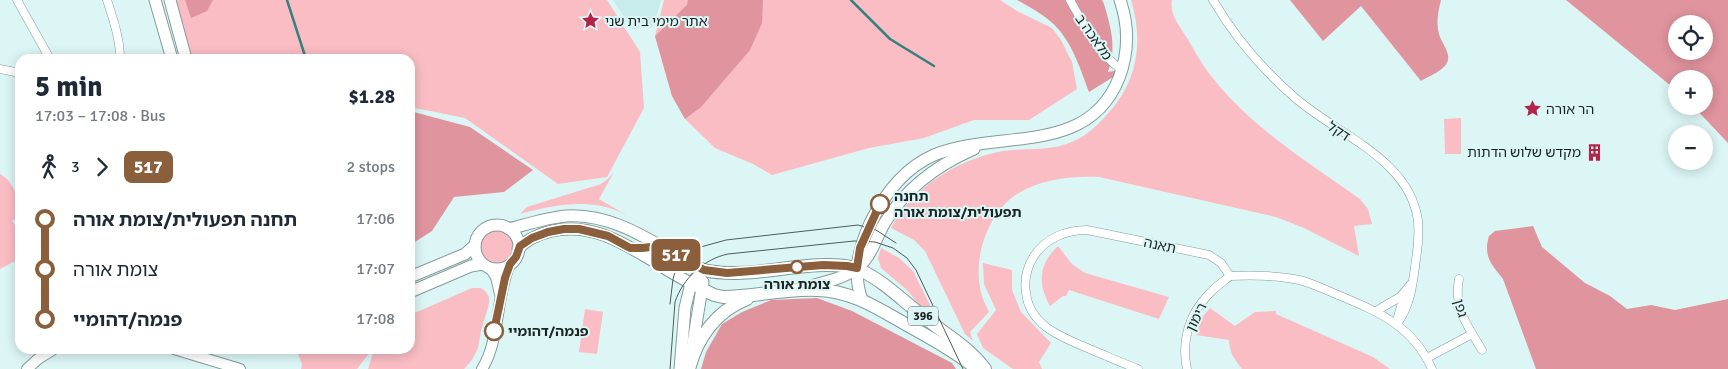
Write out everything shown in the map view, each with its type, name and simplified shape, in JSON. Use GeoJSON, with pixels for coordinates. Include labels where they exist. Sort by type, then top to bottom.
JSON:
{"type":"FeatureCollection","features":[{"type":"Feature","properties":{"kind":"main road"},"geometry":{"type":"LineString","coordinates":[[155,0],[171,54]]}},
{"type":"Feature","properties":{"kind":"main road"},"geometry":{"type":"LineString","coordinates":[[170,0],[185,54]]}},
{"type":"Feature","properties":{"kind":"main road"},"geometry":{"type":"LineString","coordinates":[[862,300],[858,286],[857,268],[860,248],[873,218],[886,196],[904,174],[924,160],[943,152],[970,145],[1050,135],[1067,130],[1083,123],[1101,107],[1117,83],[1122,70],[1127,39],[1126,24],[1120,0]]}},
{"type":"Feature","properties":{"kind":"main road"},"geometry":{"type":"LineString","coordinates":[[797,290],[839,278],[857,268],[868,256],[896,206],[917,184],[935,170],[957,157],[996,142]]}},
{"type":"Feature","properties":{"kind":"main road"},"geometry":{"type":"LineString","coordinates":[[509,229],[565,216],[602,219],[634,231],[704,270],[685,308],[680,369]]}},
{"type":"Feature","properties":{"kind":"main road"},"geometry":{"type":"LineString","coordinates":[[415,275],[465,254],[475,245],[479,234],[487,228],[497,225],[504,226],[516,237],[518,249],[516,257],[510,264],[500,268],[471,266],[415,290]]}},
{"type":"Feature","properties":{"kind":"main road"},"geometry":{"type":"LineString","coordinates":[[518,249],[532,238],[548,232],[572,229],[594,232],[620,242],[696,286]]}},
{"type":"Feature","properties":{"kind":"main road"},"geometry":{"type":"LineString","coordinates":[[475,245],[477,257],[486,266]]}},
{"type":"Feature","properties":{"kind":"main road","name":"396"},"geometry":{"type":"LineString","coordinates":[[704,270],[723,273],[823,265],[841,265],[857,268],[876,278],[894,292],[966,350],[985,369]]}},
{"type":"Feature","properties":{"kind":"main road"},"geometry":{"type":"LineString","coordinates":[[689,369],[696,286]]}},
{"type":"Feature","properties":{"kind":"main road","name":"396"},"geometry":{"type":"LineString","coordinates":[[696,286],[714,295],[724,297],[797,290],[828,290],[862,300],[940,343],[977,369]]}},
{"type":"Feature","properties":{"kind":"main road"},"geometry":{"type":"LineString","coordinates":[[689,369],[697,346],[712,322],[733,305],[761,294]]}},
{"type":"Feature","properties":{"kind":"street"},"geometry":{"type":"LineString","coordinates":[[17,0],[47,54]]}},
{"type":"Feature","properties":{"kind":"street"},"geometry":{"type":"LineString","coordinates":[[106,0],[115,26],[120,54]]}},
{"type":"Feature","properties":{"kind":"street","name":"מלאכה ב"},"geometry":{"type":"LineString","coordinates":[[1070,0],[1098,46],[1113,64],[1122,70]]}},
{"type":"Feature","properties":{"kind":"street","name":"דקל"},"geometry":{"type":"LineString","coordinates":[[1213,0],[1247,49],[1281,86],[1321,119],[1375,154],[1401,180],[1412,199],[1418,221],[1418,244],[1407,309],[1397,324]]}},
{"type":"Feature","properties":{"kind":"street"},"geometry":{"type":"LineString","coordinates":[[0,70],[15,72]]}},
{"type":"Feature","properties":{"kind":"street","name":"תאנה"},"geometry":{"type":"LineString","coordinates":[[1138,369],[1063,338],[1048,329],[1037,318],[1026,297],[1025,281],[1030,263],[1040,248],[1062,234],[1087,230],[1209,255],[1221,264],[1230,276]]}},
{"type":"Feature","properties":{"kind":"street"},"geometry":{"type":"LineString","coordinates":[[482,369],[490,353],[505,278],[510,264]]}},
{"type":"Feature","properties":{"kind":"street"},"geometry":{"type":"LineString","coordinates":[[486,266],[496,279],[502,300]]}},
{"type":"Feature","properties":{"kind":"street"},"geometry":{"type":"LineString","coordinates":[[1230,276],[1262,275],[1301,280],[1376,311],[1410,334],[1427,358],[1432,369]]}},
{"type":"Feature","properties":{"kind":"street","name":"רימון"},"geometry":{"type":"LineString","coordinates":[[1187,369],[1185,347],[1192,317],[1208,295],[1230,276]]}},
{"type":"Feature","properties":{"kind":"street","name":"גפן"},"geometry":{"type":"LineString","coordinates":[[1459,279],[1458,306],[1482,350]]}},
{"type":"Feature","properties":{"kind":"street"},"geometry":{"type":"LineString","coordinates":[[1376,311],[1400,297],[1413,280]]}},
{"type":"Feature","properties":{"kind":"street","name":"גפן"},"geometry":{"type":"LineString","coordinates":[[1427,358],[1472,334]]}},
{"type":"Feature","properties":{"kind":"street"},"geometry":{"type":"LineString","coordinates":[[27,369],[46,354]]}},
{"type":"Feature","properties":{"kind":"street"},"geometry":{"type":"LineString","coordinates":[[190,354],[240,369]]}},
{"type":"Feature","properties":{"kind":"shaded area"},"geometry":{"type":"Polygon","coordinates":[[[173,0],[607,0],[640,52],[644,108],[607,177],[558,184],[465,118],[415,108],[415,54],[189,54],[173,0]]]}},
{"type":"Feature","properties":{"kind":"shaded area"},"geometry":{"type":"Polygon","coordinates":[[[185,0],[213,0],[207,11],[191,18],[185,0]]]}},
{"type":"Feature","properties":{"kind":"shaded area"},"geometry":{"type":"Polygon","coordinates":[[[613,0],[661,0],[653,27],[632,29],[613,0]]]}},
{"type":"Feature","properties":{"kind":"shaded area"},"geometry":{"type":"Polygon","coordinates":[[[664,0],[1000,0],[1017,11],[1052,28],[1061,40],[1072,62],[1077,89],[1029,120],[974,120],[924,138],[869,148],[772,175],[753,164],[715,148],[685,119],[672,96],[655,36],[664,0]]]}},
{"type":"Feature","properties":{"kind":"shaded area"},"geometry":{"type":"Polygon","coordinates":[[[688,0],[763,0],[762,23],[750,50],[701,107],[685,119],[672,96],[655,36],[687,5],[688,0]]]}},
{"type":"Feature","properties":{"kind":"shaded area"},"geometry":{"type":"Polygon","coordinates":[[[1017,0],[1102,0],[1109,21],[1113,46],[1108,72],[1126,69],[1089,92],[1074,54],[1064,36],[1046,18],[1017,0]]]}},
{"type":"Feature","properties":{"kind":"shaded area"},"geometry":{"type":"Polygon","coordinates":[[[1131,0],[1172,0],[1172,10],[1178,25],[1205,68],[1228,95],[1263,128],[1301,158],[1360,199],[1368,209],[1372,224],[1354,226],[1359,256],[1304,228],[1276,217],[1099,177],[1077,177],[1044,182],[1014,196],[1005,204],[990,225],[981,250],[979,262],[981,294],[989,312],[970,332],[973,341],[965,334],[925,251],[914,240],[891,228],[911,200],[938,177],[954,168],[986,155],[1003,151],[1063,145],[1079,139],[1097,125],[1113,108],[1130,80],[1137,50],[1135,17],[1131,0]]]}},
{"type":"Feature","properties":{"kind":"shaded area"},"geometry":{"type":"Polygon","coordinates":[[[1290,0],[1441,0],[1438,30],[1448,54],[1447,64],[1441,70],[1421,81],[1361,6],[1323,41],[1290,0]]]}},
{"type":"Feature","properties":{"kind":"shaded area"},"geometry":{"type":"Polygon","coordinates":[[[1566,0],[1728,0],[1728,143],[1702,115],[1713,115],[1713,70],[1668,70],[1668,83],[1566,0]]]}},
{"type":"Feature","properties":{"kind":"shaded area"},"geometry":{"type":"Polygon","coordinates":[[[415,112],[470,127],[533,170],[504,192],[454,197],[432,231],[415,242],[415,112]]]}},
{"type":"Feature","properties":{"kind":"shaded area"},"geometry":{"type":"Polygon","coordinates":[[[1461,118],[1461,154],[1445,154],[1444,119],[1461,118]]]}},
{"type":"Feature","properties":{"kind":"shaded area"},"geometry":{"type":"Polygon","coordinates":[[[614,172],[599,199],[628,216],[608,208],[583,204],[570,204],[520,214],[527,207],[601,184],[614,172]]]}},
{"type":"Feature","properties":{"kind":"shaded area"},"geometry":{"type":"Polygon","coordinates":[[[0,174],[9,182],[15,194],[15,220],[12,221],[15,225],[15,261],[0,269],[0,174]]]}},
{"type":"Feature","properties":{"kind":"shaded area"},"geometry":{"type":"Polygon","coordinates":[[[1533,226],[1542,247],[1585,283],[1610,296],[1627,309],[1651,305],[1675,310],[1728,299],[1728,369],[1536,369],[1503,279],[1489,259],[1487,249],[1489,236],[1495,231],[1533,226]]]}},
{"type":"Feature","properties":{"kind":"shaded area"},"geometry":{"type":"Polygon","coordinates":[[[497,230],[504,231],[509,235],[513,240],[513,254],[509,259],[504,263],[497,264],[490,263],[485,259],[481,254],[480,247],[481,240],[485,235],[490,231],[497,230]]]}},
{"type":"Feature","properties":{"kind":"shaded area"},"geometry":{"type":"Polygon","coordinates":[[[1058,246],[1072,264],[1085,273],[1169,297],[1159,319],[1069,290],[1066,296],[1063,296],[1050,306],[1043,289],[1042,274],[1047,260],[1058,246]]]}},
{"type":"Feature","properties":{"kind":"shaded area"},"geometry":{"type":"Polygon","coordinates":[[[881,248],[899,258],[913,271],[937,319],[919,305],[908,291],[881,268],[878,258],[881,248]]]}},
{"type":"Feature","properties":{"kind":"shaded area"},"geometry":{"type":"Polygon","coordinates":[[[983,263],[1012,270],[1012,290],[1021,312],[1051,343],[1039,362],[1042,369],[1013,369],[983,348],[977,334],[996,310],[984,284],[983,263]]]}},
{"type":"Feature","properties":{"kind":"shaded area"},"geometry":{"type":"Polygon","coordinates":[[[472,288],[481,288],[489,297],[478,348],[472,360],[464,369],[368,369],[372,354],[415,354],[415,313],[472,288]]]}},
{"type":"Feature","properties":{"kind":"shaded area"},"geometry":{"type":"Polygon","coordinates":[[[817,298],[852,311],[952,363],[956,369],[701,369],[706,352],[722,324],[742,312],[771,300],[817,298]]]}},
{"type":"Feature","properties":{"kind":"shaded area"},"geometry":{"type":"Polygon","coordinates":[[[1210,308],[1235,326],[1255,312],[1276,311],[1276,314],[1373,357],[1390,369],[1242,369],[1231,352],[1229,340],[1196,335],[1203,316],[1210,308]]]}},
{"type":"Feature","properties":{"kind":"shaded area"},"geometry":{"type":"Polygon","coordinates":[[[585,309],[603,312],[597,354],[579,352],[585,309]]]}},
{"type":"Feature","properties":{"kind":"shaded area"},"geometry":{"type":"Polygon","coordinates":[[[298,354],[368,354],[357,369],[301,369],[302,364],[298,354]]]}},
{"type":"Feature","properties":{"kind":"waterway"},"geometry":{"type":"LineString","coordinates":[[287,0],[304,54]]}},
{"type":"Feature","properties":{"kind":"waterway"},"geometry":{"type":"LineString","coordinates":[[851,0],[890,39],[934,66]]}},
{"type":"Feature","properties":{"kind":"tram line"},"geometry":{"type":"LineString","coordinates":[[670,304],[673,279],[682,259],[697,248],[726,240],[858,225],[876,230],[896,243]]}},
{"type":"Feature","properties":{"kind":"tram line"},"geometry":{"type":"LineString","coordinates":[[670,369],[675,302],[683,285],[703,265],[728,254],[854,241],[875,242],[893,248],[907,258],[916,270],[963,369]]}},
{"type":"Feature","properties":{"kind":"bus line","name":"517"},"geometry":{"type":"LineString","coordinates":[[494,331],[505,278],[510,264],[516,257],[520,246],[532,238],[545,233],[564,229],[579,229],[608,236],[630,248],[660,246],[699,268],[714,272],[727,273],[823,265],[857,268],[860,248],[880,204]]}},
{"type":"Feature","properties":{"kind":"place","name":"אתר מימי בית שני"},"geometry":{"type":"Point","coordinates":[591,21]}},
{"type":"Feature","properties":{"kind":"place","name":"הר אורה"},"geometry":{"type":"Point","coordinates":[1532,109]}},
{"type":"Feature","properties":{"kind":"place","name":"מקדש שלוש הדתות"},"geometry":{"type":"Point","coordinates":[1595,152]}},
{"type":"Feature","properties":{"kind":"place","name":"תחנה תפעולית/צומת אורה"},"geometry":{"type":"Point","coordinates":[880,204]}},
{"type":"Feature","properties":{"kind":"place","name":"צומת אורה"},"geometry":{"type":"Point","coordinates":[797,267]}},
{"type":"Feature","properties":{"kind":"place","name":"פנמה/דהומיי"},"geometry":{"type":"Point","coordinates":[494,331]}}]}
